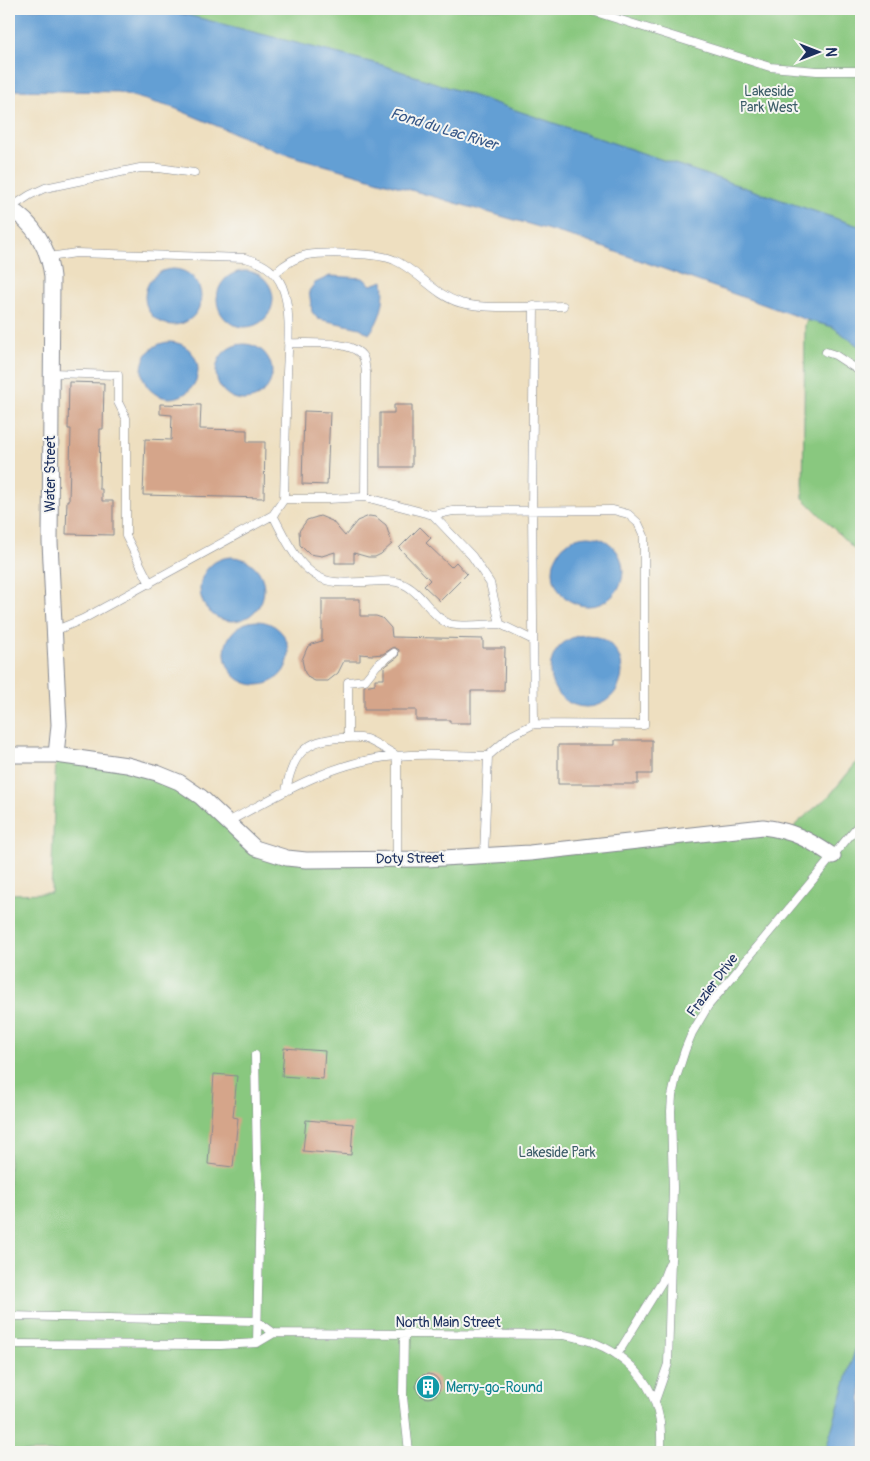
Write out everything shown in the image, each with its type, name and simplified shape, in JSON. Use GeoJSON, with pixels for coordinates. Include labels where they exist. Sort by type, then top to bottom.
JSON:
{"type":"FeatureCollection","features":[{"type":"Feature","properties":{"kind":"street","name":"Water Street"},"geometry":{"type":"LineString","coordinates":[[9,208],[31,226],[42,242],[49,258],[52,281],[50,542],[59,725],[56,755]]}},
{"type":"Feature","properties":{"kind":"street","name":"Doty Street"},"geometry":{"type":"LineString","coordinates":[[9,755],[56,755],[128,766],[157,773],[179,782],[201,797],[255,848],[287,858],[306,860],[397,859],[484,855],[576,849],[763,827],[782,829],[804,837],[833,856]]}},
{"type":"Feature","properties":{"kind":"lane"},"geometry":{"type":"LineString","coordinates":[[586,9],[770,67],[817,71],[861,71]]}},
{"type":"Feature","properties":{"kind":"lane"},"geometry":{"type":"LineString","coordinates":[[9,208],[45,188],[140,168],[159,168],[194,173]]}},
{"type":"Feature","properties":{"kind":"lane"},"geometry":{"type":"LineString","coordinates":[[49,258],[76,253],[245,258],[260,261],[275,273],[282,286],[287,305],[288,343],[284,498],[273,515],[150,584],[83,619],[54,631]]}},
{"type":"Feature","properties":{"kind":"lane"},"geometry":{"type":"LineString","coordinates":[[275,273],[288,262],[307,255],[381,255],[395,260],[435,290],[450,299],[464,304],[563,306]]}},
{"type":"Feature","properties":{"kind":"lane"},"geometry":{"type":"LineString","coordinates":[[534,306],[532,510],[534,724]]}},
{"type":"Feature","properties":{"kind":"lane"},"geometry":{"type":"LineString","coordinates":[[288,343],[354,347],[363,356],[366,372],[365,497]]}},
{"type":"Feature","properties":{"kind":"lane"},"geometry":{"type":"LineString","coordinates":[[826,352],[835,355],[861,372]]}},
{"type":"Feature","properties":{"kind":"lane"},"geometry":{"type":"LineString","coordinates":[[51,373],[118,375],[118,402],[126,418],[126,536],[150,584]]}},
{"type":"Feature","properties":{"kind":"lane"},"geometry":{"type":"LineString","coordinates":[[228,822],[286,790],[325,772],[363,762],[397,756],[488,756],[512,735],[534,724],[644,725],[644,536],[638,523],[628,514],[613,510],[532,510],[453,511],[433,515],[365,497],[328,500],[284,498]]}},
{"type":"Feature","properties":{"kind":"lane"},"geometry":{"type":"LineString","coordinates":[[273,515],[289,546],[303,565],[318,576],[334,582],[398,582],[409,586],[441,618],[450,624],[500,624],[533,640]]}},
{"type":"Feature","properties":{"kind":"lane"},"geometry":{"type":"LineString","coordinates":[[433,515],[472,556],[490,583],[500,624]]}},
{"type":"Feature","properties":{"kind":"lane"},"geometry":{"type":"LineString","coordinates":[[348,738],[348,682],[365,680],[377,665],[394,652]]}},
{"type":"Feature","properties":{"kind":"lane"},"geometry":{"type":"LineString","coordinates":[[286,790],[289,776],[298,756],[309,745],[324,739],[364,738],[397,756]]}},
{"type":"Feature","properties":{"kind":"lane"},"geometry":{"type":"LineString","coordinates":[[397,756],[397,859]]}},
{"type":"Feature","properties":{"kind":"lane"},"geometry":{"type":"LineString","coordinates":[[484,855],[488,756]]}},
{"type":"Feature","properties":{"kind":"lane","name":"Frazier Drive"},"geometry":{"type":"LineString","coordinates":[[655,1401],[668,1364],[673,1188],[670,1111],[676,1078],[685,1050],[692,1033],[708,1006],[861,822]]}},
{"type":"Feature","properties":{"kind":"lane"},"geometry":{"type":"LineString","coordinates":[[255,1055],[257,1163],[260,1194],[257,1344]]}},
{"type":"Feature","properties":{"kind":"lane","name":"Frazier Drive"},"geometry":{"type":"LineString","coordinates":[[617,1355],[662,1282],[671,1258]]}},
{"type":"Feature","properties":{"kind":"lane"},"geometry":{"type":"LineString","coordinates":[[9,1316],[257,1321],[274,1333],[257,1344],[9,1344]]}},
{"type":"Feature","properties":{"kind":"lane","name":"North Main Street"},"geometry":{"type":"LineString","coordinates":[[274,1333],[563,1335],[591,1340],[626,1360],[638,1372],[655,1401]]}},
{"type":"Feature","properties":{"kind":"lane"},"geometry":{"type":"LineString","coordinates":[[404,1335],[403,1397],[409,1452]]}},
{"type":"Feature","properties":{"kind":"lane"},"geometry":{"type":"LineString","coordinates":[[655,1401],[659,1417],[661,1452]]}},
{"type":"Feature","properties":{"kind":"green space","name":"Lakeside Park West"},"geometry":{"type":"Polygon","coordinates":[[[155,9],[861,9],[861,227],[382,65],[187,15],[155,9]]]}},
{"type":"Feature","properties":{"kind":"green space"},"geometry":{"type":"Polygon","coordinates":[[[807,320],[833,327],[861,348],[861,556],[803,498],[805,325],[807,320]]]}},
{"type":"Feature","properties":{"kind":"green space","name":"Lakeside Park"},"geometry":{"type":"Polygon","coordinates":[[[56,755],[157,773],[271,854],[426,859],[744,828],[791,833],[796,824],[830,795],[861,757],[861,1330],[825,1452],[9,1452],[9,894],[51,893],[56,755]]]}},
{"type":"Feature","properties":{"kind":"water","name":"Fond du Lac River"},"geometry":{"type":"Polygon","coordinates":[[[9,9],[154,9],[187,15],[382,65],[861,227],[861,348],[833,327],[807,320],[577,238],[279,152],[174,108],[118,92],[9,90],[9,9]]]}},
{"type":"Feature","properties":{"kind":"water"},"geometry":{"type":"Polygon","coordinates":[[[173,269],[184,271],[193,277],[199,286],[201,297],[199,308],[193,317],[184,323],[173,325],[162,323],[153,317],[147,308],[145,297],[147,286],[153,277],[162,271],[173,269]]]}},
{"type":"Feature","properties":{"kind":"water"},"geometry":{"type":"Polygon","coordinates":[[[245,271],[256,273],[265,279],[271,288],[273,299],[271,310],[265,319],[256,325],[245,327],[234,325],[225,319],[219,310],[217,299],[219,288],[225,279],[234,273],[245,271]]]}},
{"type":"Feature","properties":{"kind":"water"},"geometry":{"type":"Polygon","coordinates":[[[330,276],[363,278],[371,285],[383,281],[382,309],[377,322],[369,334],[360,328],[318,319],[312,312],[309,291],[315,283],[330,276]]]}},
{"type":"Feature","properties":{"kind":"water"},"geometry":{"type":"Polygon","coordinates":[[[164,342],[176,342],[186,346],[194,354],[198,370],[194,386],[186,394],[176,398],[164,398],[154,394],[146,386],[142,376],[142,364],[146,354],[154,346],[164,342]]]}},
{"type":"Feature","properties":{"kind":"water"},"geometry":{"type":"Polygon","coordinates":[[[238,344],[250,344],[260,348],[268,356],[272,372],[268,388],[260,396],[250,400],[238,400],[228,396],[220,388],[216,378],[216,366],[220,356],[228,348],[238,344]]]}},
{"type":"Feature","properties":{"kind":"water"},"geometry":{"type":"Polygon","coordinates":[[[588,536],[607,542],[617,552],[623,571],[617,590],[607,600],[588,606],[569,600],[559,590],[553,571],[559,552],[569,542],[588,536]]]}},
{"type":"Feature","properties":{"kind":"water"},"geometry":{"type":"Polygon","coordinates":[[[226,557],[238,557],[255,566],[262,577],[264,589],[262,601],[255,612],[238,621],[226,621],[214,616],[205,607],[200,595],[200,583],[205,571],[214,562],[226,557]]]}},
{"type":"Feature","properties":{"kind":"water"},"geometry":{"type":"Polygon","coordinates":[[[257,621],[275,627],[283,635],[289,653],[283,671],[275,679],[257,685],[239,679],[231,671],[225,653],[231,635],[239,627],[257,621]]]}},
{"type":"Feature","properties":{"kind":"water"},"geometry":{"type":"Polygon","coordinates":[[[586,635],[600,638],[612,645],[619,657],[622,671],[619,685],[612,697],[600,704],[586,707],[572,704],[560,697],[553,685],[550,671],[553,657],[560,645],[572,638],[586,635]]]}},
{"type":"Feature","properties":{"kind":"water"},"geometry":{"type":"Polygon","coordinates":[[[861,1330],[861,1452],[825,1452],[861,1330]]]}},
{"type":"Feature","properties":{"kind":"building"},"geometry":{"type":"Polygon","coordinates":[[[69,382],[104,383],[103,429],[100,429],[99,489],[102,489],[102,501],[113,501],[113,535],[66,534],[71,429],[68,429],[69,382]]]}},
{"type":"Feature","properties":{"kind":"building"},"geometry":{"type":"Polygon","coordinates":[[[160,404],[201,405],[200,429],[247,430],[247,442],[265,442],[264,498],[143,495],[145,439],[171,440],[172,415],[160,414],[160,404]]]}},
{"type":"Feature","properties":{"kind":"building"},"geometry":{"type":"Polygon","coordinates":[[[394,405],[412,405],[412,467],[380,467],[380,413],[394,413],[394,405]]]}},
{"type":"Feature","properties":{"kind":"building"},"geometry":{"type":"Polygon","coordinates":[[[304,411],[330,412],[327,485],[302,484],[304,411]]]}},
{"type":"Feature","properties":{"kind":"building"},"geometry":{"type":"Polygon","coordinates":[[[320,516],[332,521],[345,536],[357,521],[369,516],[376,517],[386,525],[392,544],[375,557],[354,553],[354,563],[335,563],[335,552],[322,556],[309,554],[300,545],[299,531],[307,520],[320,516]]]}},
{"type":"Feature","properties":{"kind":"building"},"geometry":{"type":"Polygon","coordinates":[[[420,527],[431,538],[426,543],[451,567],[456,562],[467,574],[440,601],[424,586],[430,580],[399,548],[420,527]]]}},
{"type":"Feature","properties":{"kind":"building"},"geometry":{"type":"Polygon","coordinates":[[[322,599],[360,599],[360,616],[382,618],[391,628],[392,637],[483,639],[483,648],[505,648],[504,691],[471,691],[471,723],[450,723],[450,720],[416,720],[416,710],[364,710],[364,686],[375,684],[375,679],[384,679],[384,667],[398,657],[399,650],[394,647],[383,654],[360,654],[360,661],[344,661],[338,673],[328,681],[315,681],[309,678],[305,673],[302,660],[307,648],[312,644],[322,641],[322,599]]]}},
{"type":"Feature","properties":{"kind":"building"},"geometry":{"type":"Polygon","coordinates":[[[615,740],[652,740],[652,774],[638,774],[638,784],[558,784],[558,745],[615,745],[615,740]]]}},
{"type":"Feature","properties":{"kind":"building"},"geometry":{"type":"Polygon","coordinates":[[[284,1048],[325,1051],[323,1079],[282,1076],[284,1048]]]}},
{"type":"Feature","properties":{"kind":"building"},"geometry":{"type":"Polygon","coordinates":[[[214,1074],[237,1076],[233,1117],[238,1118],[233,1167],[208,1164],[214,1074]]]}},
{"type":"Feature","properties":{"kind":"building"},"geometry":{"type":"Polygon","coordinates":[[[306,1120],[353,1124],[351,1155],[303,1151],[306,1120]]]}},
{"type":"Feature","properties":{"kind":"building","name":"Merry-go-Round"},"geometry":{"type":"Polygon","coordinates":[[[428,1374],[433,1375],[439,1381],[439,1391],[433,1397],[428,1398],[423,1397],[417,1391],[416,1386],[417,1381],[423,1375],[428,1374]]]}},
{"type":"Feature","properties":{"kind":"place","name":"Merry-go-Round"},"geometry":{"type":"Point","coordinates":[428,1387]}}]}
